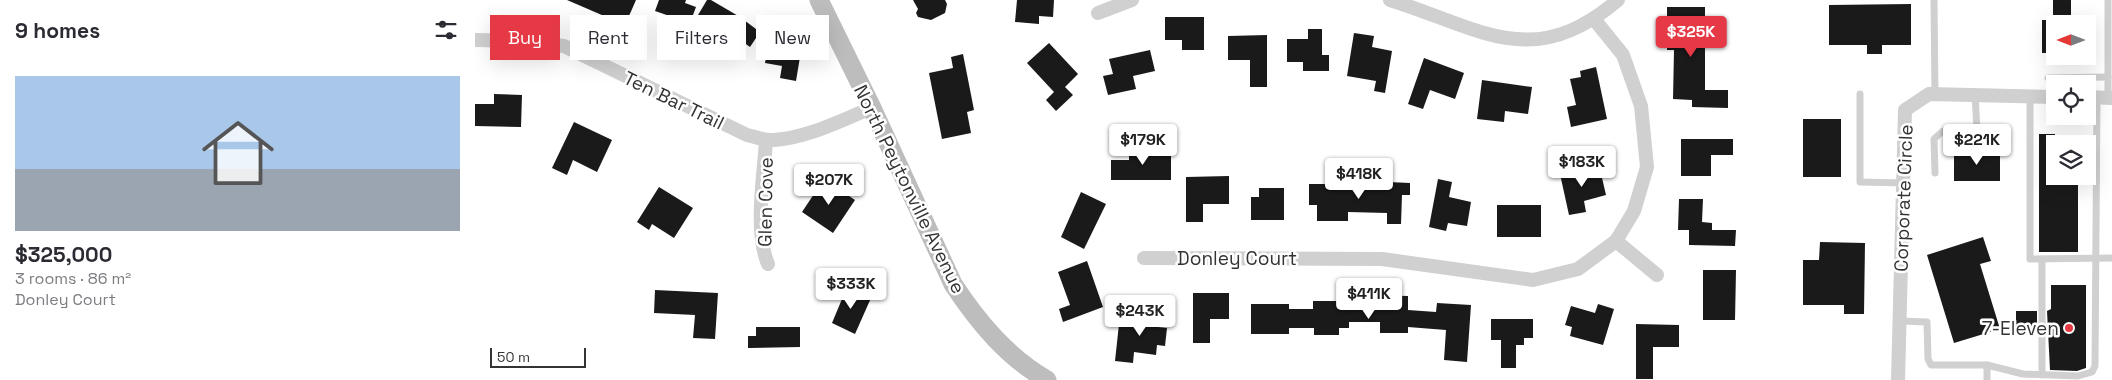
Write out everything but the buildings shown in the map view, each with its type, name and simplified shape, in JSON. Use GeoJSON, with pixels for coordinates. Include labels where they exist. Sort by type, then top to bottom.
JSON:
{"type":"FeatureCollection","features":[{"type":"Feature","properties":{"kind":"street","name":"North Peytonville Avenue"},"geometry":{"type":"LineString","coordinates":[[819,0],[872,108],[953,284],[967,306],[990,334],[1022,365],[1046,380]]}},
{"type":"Feature","properties":{"kind":"street"},"geometry":{"type":"LineString","coordinates":[[1098,13],[1132,0]]}},
{"type":"Feature","properties":{"kind":"street"},"geometry":{"type":"LineString","coordinates":[[1390,0],[1475,31],[1508,39],[1535,40],[1559,36],[1575,30],[1594,19],[1618,0]]}},
{"type":"Feature","properties":{"kind":"street","name":"Donley Court"},"geometry":{"type":"LineString","coordinates":[[1144,258],[1381,259],[1533,280],[1578,269],[1616,241],[1634,211],[1647,167],[1641,106],[1623,55],[1594,19]]}},
{"type":"Feature","properties":{"kind":"street","name":"Ten Bar Trail"},"geometry":{"type":"LineString","coordinates":[[475,40],[524,41],[564,46],[747,135],[767,140],[808,133],[872,108]]}},
{"type":"Feature","properties":{"kind":"street","name":"Corporate Circle"},"geometry":{"type":"LineString","coordinates":[[1898,380],[1905,110],[1929,94],[2046,97]]}},
{"type":"Feature","properties":{"kind":"street","name":"Glen Cove"},"geometry":{"type":"LineString","coordinates":[[767,140],[761,217],[763,252],[768,264]]}},
{"type":"Feature","properties":{"kind":"street"},"geometry":{"type":"LineString","coordinates":[[1616,241],[1657,275]]}},
{"type":"Feature","properties":{"kind":"lane"},"geometry":{"type":"LineString","coordinates":[[1935,0],[1935,94]]}},
{"type":"Feature","properties":{"kind":"lane"},"geometry":{"type":"LineString","coordinates":[[1900,321],[1927,322],[1928,359],[1931,365],[1987,365],[2023,374],[2042,375],[2078,376],[2093,372],[2095,366],[2101,97],[2108,77],[2108,0]]}},
{"type":"Feature","properties":{"kind":"lane"},"geometry":{"type":"LineString","coordinates":[[2096,77],[2108,77]]}},
{"type":"Feature","properties":{"kind":"lane"},"geometry":{"type":"LineString","coordinates":[[1860,94],[1860,182],[1903,183]]}},
{"type":"Feature","properties":{"kind":"lane"},"geometry":{"type":"LineString","coordinates":[[1935,173],[1934,139],[1943,131],[1977,130],[1975,95]]}},
{"type":"Feature","properties":{"kind":"lane"},"geometry":{"type":"LineString","coordinates":[[2030,96],[2030,259],[2112,258]]}},
{"type":"Feature","properties":{"kind":"lane"},"geometry":{"type":"LineString","coordinates":[[2042,259],[2042,375]]}},
{"type":"Feature","properties":{"kind":"lane"},"geometry":{"type":"LineString","coordinates":[[1987,365],[1987,380]]}},
{"type":"Feature","properties":{"kind":"place","name":"7-Eleven"},"geometry":{"type":"Point","coordinates":[2069,328]}}]}
